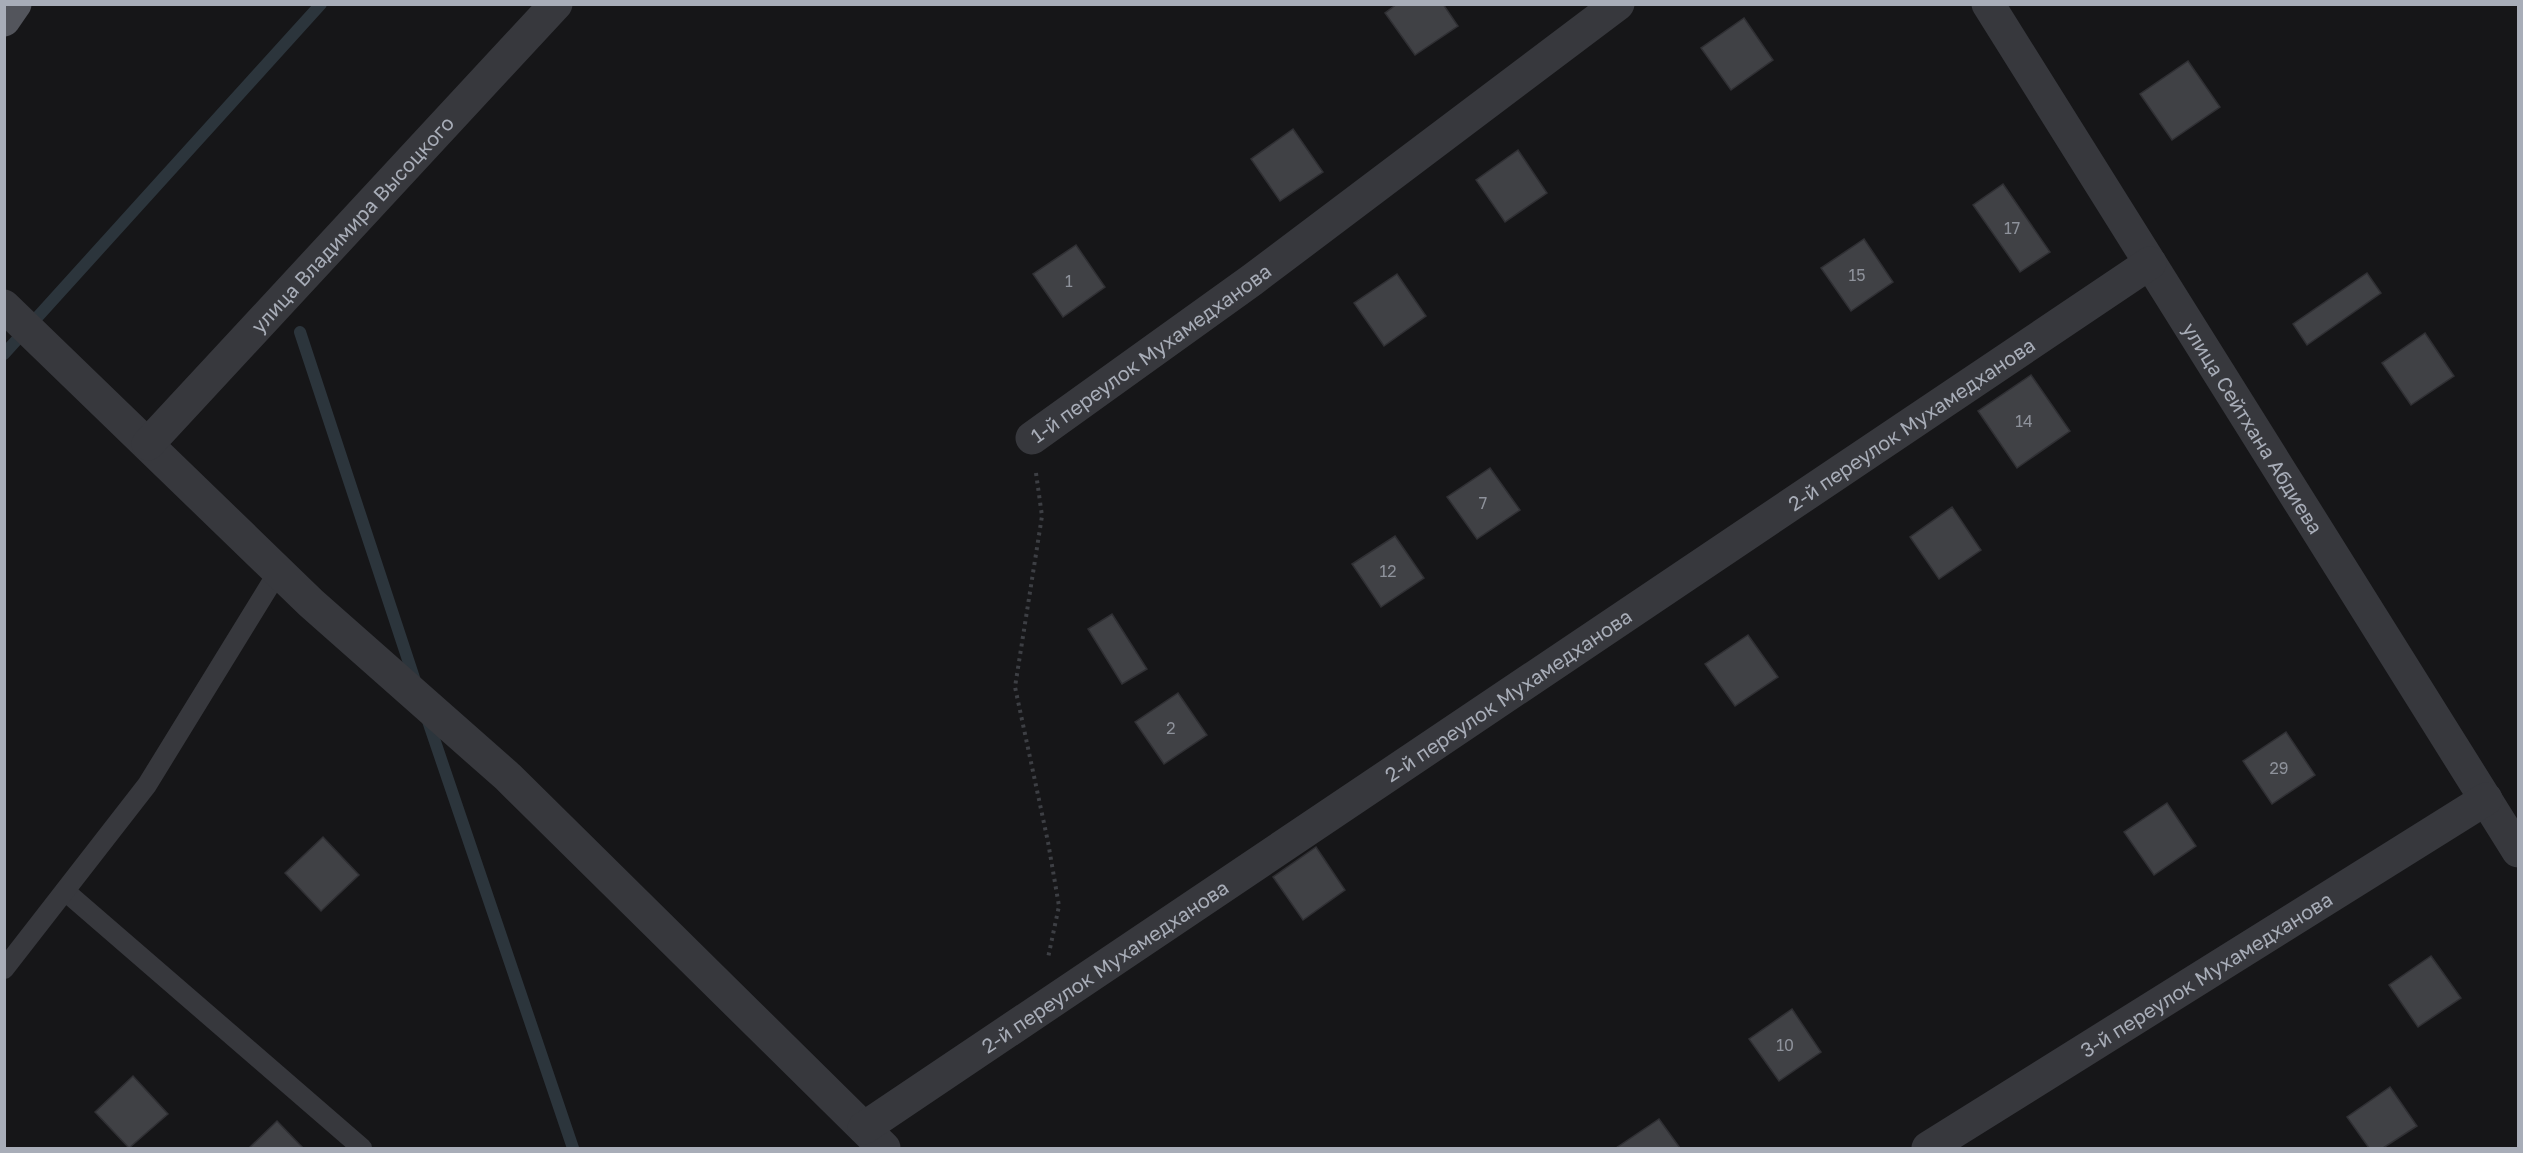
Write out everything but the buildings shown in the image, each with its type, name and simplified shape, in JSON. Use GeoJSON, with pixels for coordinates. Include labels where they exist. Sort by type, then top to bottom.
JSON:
{"type":"FeatureCollection","features":[{"type":"Feature","properties":{"kind":"main road"},"geometry":{"type":"LineString","coordinates":[[4,20],[15,4]]}},
{"type":"Feature","properties":{"kind":"street","name":"улица Владимира Высоцкого"},"geometry":{"type":"LineString","coordinates":[[148,444],[556,4]]}},
{"type":"Feature","properties":{"kind":"street","name":"1-й переулок Мухамедханова"},"geometry":{"type":"LineString","coordinates":[[1032,438],[1252,280],[1618,4]]}},
{"type":"Feature","properties":{"kind":"street","name":"улица Сейтхана Абдиева"},"geometry":{"type":"LineString","coordinates":[[1988,4],[2518,850]]}},
{"type":"Feature","properties":{"kind":"street","name":"2-й переулок Мухамедханова"},"geometry":{"type":"LineString","coordinates":[[874,1138],[1038,1012],[2150,263]]}},
{"type":"Feature","properties":{"kind":"street"},"geometry":{"type":"LineString","coordinates":[[4,306],[311,603],[508,777],[874,1138]]}},
{"type":"Feature","properties":{"kind":"street","name":"3-й переулок Мухамедханова"},"geometry":{"type":"LineString","coordinates":[[1928,1149],[2486,799]]}},
{"type":"Feature","properties":{"kind":"lane"},"geometry":{"type":"LineString","coordinates":[[4,969],[147,785],[278,572]]}},
{"type":"Feature","properties":{"kind":"lane"},"geometry":{"type":"LineString","coordinates":[[64,891],[362,1149]]}},
{"type":"Feature","properties":{"kind":"path","name":"1-й переулок Мухамедханова"},"geometry":{"type":"LineString","coordinates":[[1032,438],[1042,516],[1015,687],[1048,842],[1059,906],[1038,1012]]}},
{"type":"Feature","properties":{"kind":"waterway"},"geometry":{"type":"LineString","coordinates":[[4,354],[321,4]]}},
{"type":"Feature","properties":{"kind":"waterway"},"geometry":{"type":"LineString","coordinates":[[300,332],[416,684]]}},
{"type":"Feature","properties":{"kind":"waterway"},"geometry":{"type":"LineString","coordinates":[[427,718],[573,1148]]}}]}
